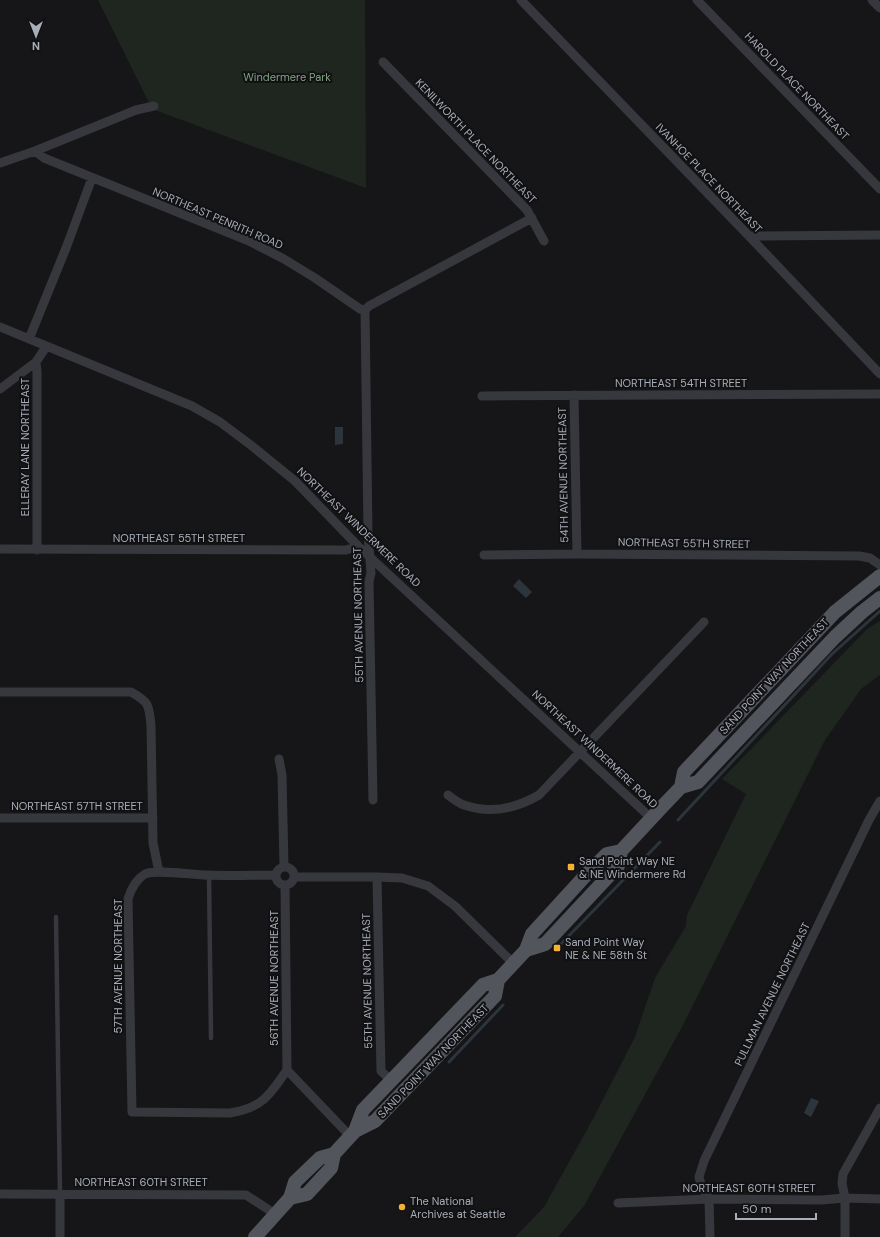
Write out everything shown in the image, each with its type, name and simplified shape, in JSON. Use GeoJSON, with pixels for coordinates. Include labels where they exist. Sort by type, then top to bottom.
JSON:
{"type":"FeatureCollection","features":[{"type":"Feature","properties":{"kind":"main road","name":"SAND POINT WAY NORTHEAST"},"geometry":{"type":"LineString","coordinates":[[681,787],[684,772],[694,761],[835,612],[880,576]]}},
{"type":"Feature","properties":{"kind":"main road","name":"SAND POINT WAY NORTHEAST"},"geometry":{"type":"LineString","coordinates":[[353,1134],[363,1110],[483,985],[498,980],[514,964],[526,950],[532,934],[584,877],[607,854],[621,851],[681,787],[698,782],[835,637],[862,612],[880,598]]}},
{"type":"Feature","properties":{"kind":"main road","name":"SAND POINT WAY NORTHEAST"},"geometry":{"type":"LineString","coordinates":[[255,1237],[290,1198],[307,1194],[331,1168],[334,1154],[353,1134],[376,1121],[495,996],[498,980]]}},
{"type":"Feature","properties":{"kind":"street","name":"IVANHOE PLACE NORTHEAST"},"geometry":{"type":"LineString","coordinates":[[521,0],[880,374]]}},
{"type":"Feature","properties":{"kind":"street","name":"HAROLD PLACE NORTHEAST"},"geometry":{"type":"LineString","coordinates":[[697,0],[880,189]]}},
{"type":"Feature","properties":{"kind":"street"},"geometry":{"type":"LineString","coordinates":[[872,0],[880,8]]}},
{"type":"Feature","properties":{"kind":"street","name":"KENILWORTH PLACE NORTHEAST"},"geometry":{"type":"LineString","coordinates":[[383,62],[527,210],[544,241]]}},
{"type":"Feature","properties":{"kind":"street"},"geometry":{"type":"LineString","coordinates":[[0,163],[35,151],[136,110],[154,106]]}},
{"type":"Feature","properties":{"kind":"street","name":"NORTHEAST PENRITH ROAD"},"geometry":{"type":"LineString","coordinates":[[35,151],[44,158],[249,241],[284,259],[360,309],[365,310]]}},
{"type":"Feature","properties":{"kind":"street"},"geometry":{"type":"LineString","coordinates":[[29,339],[66,248],[92,178]]}},
{"type":"Feature","properties":{"kind":"street"},"geometry":{"type":"LineString","coordinates":[[365,310],[369,306],[532,218]]}},
{"type":"Feature","properties":{"kind":"street"},"geometry":{"type":"LineString","coordinates":[[749,236],[880,235]]}},
{"type":"Feature","properties":{"kind":"street","name":"55TH AVENUE NORTHEAST"},"geometry":{"type":"LineString","coordinates":[[365,310],[368,534],[371,573],[369,582],[373,800]]}},
{"type":"Feature","properties":{"kind":"street","name":"NORTHEAST WINDERMERE ROAD"},"geometry":{"type":"LineString","coordinates":[[0,327],[192,406],[220,422],[252,446],[295,482],[358,546],[370,555],[651,818]]}},
{"type":"Feature","properties":{"kind":"street","name":"ELLERAY LANE NORTHEAST"},"geometry":{"type":"LineString","coordinates":[[37,550],[36,362],[46,347]]}},
{"type":"Feature","properties":{"kind":"street"},"geometry":{"type":"LineString","coordinates":[[0,389],[36,362]]}},
{"type":"Feature","properties":{"kind":"street","name":"NORTHEAST 54TH STREET"},"geometry":{"type":"LineString","coordinates":[[482,396],[880,394]]}},
{"type":"Feature","properties":{"kind":"street","name":"54TH AVENUE NORTHEAST"},"geometry":{"type":"LineString","coordinates":[[574,395],[576,554]]}},
{"type":"Feature","properties":{"kind":"street","name":"NORTHEAST 55TH STREET"},"geometry":{"type":"LineString","coordinates":[[0,549],[346,550],[358,546]]}},
{"type":"Feature","properties":{"kind":"street","name":"NORTHEAST 55TH STREET"},"geometry":{"type":"LineString","coordinates":[[484,555],[576,554],[859,556],[870,558],[880,565]]}},
{"type":"Feature","properties":{"kind":"street"},"geometry":{"type":"LineString","coordinates":[[448,796],[462,805],[485,810],[505,809],[528,802],[539,795],[704,622]]}},
{"type":"Feature","properties":{"kind":"street"},"geometry":{"type":"LineString","coordinates":[[0,692],[131,692],[142,698],[149,707],[151,724],[153,844],[159,872],[208,875],[275,875]]}},
{"type":"Feature","properties":{"kind":"street"},"geometry":{"type":"LineString","coordinates":[[279,759],[282,775],[284,867]]}},
{"type":"Feature","properties":{"kind":"street","name":"PULLMAN AVENUE NORTHEAST"},"geometry":{"type":"LineString","coordinates":[[709,1199],[702,1188],[699,1177],[704,1161],[869,820],[880,801]]}},
{"type":"Feature","properties":{"kind":"street","name":"NORTHEAST 57TH STREET"},"geometry":{"type":"LineString","coordinates":[[0,818],[153,818]]}},
{"type":"Feature","properties":{"kind":"street"},"geometry":{"type":"LineString","coordinates":[[284,867],[292,870],[294,877],[292,883],[285,886],[276,881],[275,875],[278,870],[284,867]]}},
{"type":"Feature","properties":{"kind":"street","name":"57TH AVENUE NORTHEAST"},"geometry":{"type":"LineString","coordinates":[[159,872],[146,874],[139,879],[132,888],[128,899],[132,1112],[230,1113],[245,1111],[260,1103],[272,1091],[287,1070]]}},
{"type":"Feature","properties":{"kind":"street"},"geometry":{"type":"LineString","coordinates":[[294,877],[402,878],[428,886],[455,906],[514,964]]}},
{"type":"Feature","properties":{"kind":"street","name":"55TH AVENUE NORTHEAST"},"geometry":{"type":"LineString","coordinates":[[377,877],[381,1071],[392,1080]]}},
{"type":"Feature","properties":{"kind":"street","name":"56TH AVENUE NORTHEAST"},"geometry":{"type":"LineString","coordinates":[[285,886],[287,1070]]}},
{"type":"Feature","properties":{"kind":"street"},"geometry":{"type":"LineString","coordinates":[[287,1070],[353,1134]]}},
{"type":"Feature","properties":{"kind":"street"},"geometry":{"type":"LineString","coordinates":[[846,1237],[845,1198],[842,1183],[843,1174],[880,1108]]}},
{"type":"Feature","properties":{"kind":"street","name":"NORTHEAST 60TH STREET"},"geometry":{"type":"LineString","coordinates":[[0,1194],[246,1194],[275,1214]]}},
{"type":"Feature","properties":{"kind":"street"},"geometry":{"type":"LineString","coordinates":[[60,1194],[60,1237]]}},
{"type":"Feature","properties":{"kind":"street","name":"NORTHEAST 60TH STREET"},"geometry":{"type":"LineString","coordinates":[[618,1203],[709,1199],[821,1200],[880,1198]]}},
{"type":"Feature","properties":{"kind":"street"},"geometry":{"type":"LineString","coordinates":[[709,1199],[710,1237]]}},
{"type":"Feature","properties":{"kind":"lane"},"geometry":{"type":"LineString","coordinates":[[208,875],[211,1038]]}},
{"type":"Feature","properties":{"kind":"lane"},"geometry":{"type":"LineString","coordinates":[[56,917],[60,1194]]}},
{"type":"Feature","properties":{"kind":"green space","name":"Windermere Park"},"geometry":{"type":"Polygon","coordinates":[[[98,0],[365,0],[366,188],[152,109],[98,0]]]}},
{"type":"Feature","properties":{"kind":"green space"},"geometry":{"type":"Polygon","coordinates":[[[880,621],[880,675],[861,689],[825,740],[683,1025],[584,1206],[558,1237],[515,1237],[544,1207],[594,1117],[635,1037],[655,978],[686,926],[687,915],[746,794],[722,779],[867,629],[880,621]]]}},
{"type":"Feature","properties":{"kind":"shaded area"},"geometry":{"type":"Polygon","coordinates":[[[335,427],[343,427],[343,444],[335,445],[335,427]]]}},
{"type":"Feature","properties":{"kind":"shaded area"},"geometry":{"type":"Polygon","coordinates":[[[519,579],[532,592],[526,598],[513,586],[519,579]]]}},
{"type":"Feature","properties":{"kind":"shaded area"},"geometry":{"type":"Polygon","coordinates":[[[811,1098],[819,1101],[811,1117],[804,1113],[811,1098]]]}},
{"type":"Feature","properties":{"kind":"waterway"},"geometry":{"type":"LineString","coordinates":[[678,820],[832,654],[880,611]]}},
{"type":"Feature","properties":{"kind":"waterway"},"geometry":{"type":"LineString","coordinates":[[560,945],[660,842]]}},
{"type":"Feature","properties":{"kind":"waterway"},"geometry":{"type":"LineString","coordinates":[[449,1062],[503,1005]]}},
{"type":"Feature","properties":{"kind":"place","name":"Sand Point Way NE & NE Windermere Rd"},"geometry":{"type":"Point","coordinates":[571,867]}},
{"type":"Feature","properties":{"kind":"place","name":"Sand Point Way NE & NE 58th St"},"geometry":{"type":"Point","coordinates":[557,948]}},
{"type":"Feature","properties":{"kind":"place","name":"The National Archives at Seattle"},"geometry":{"type":"Point","coordinates":[402,1207]}}]}
